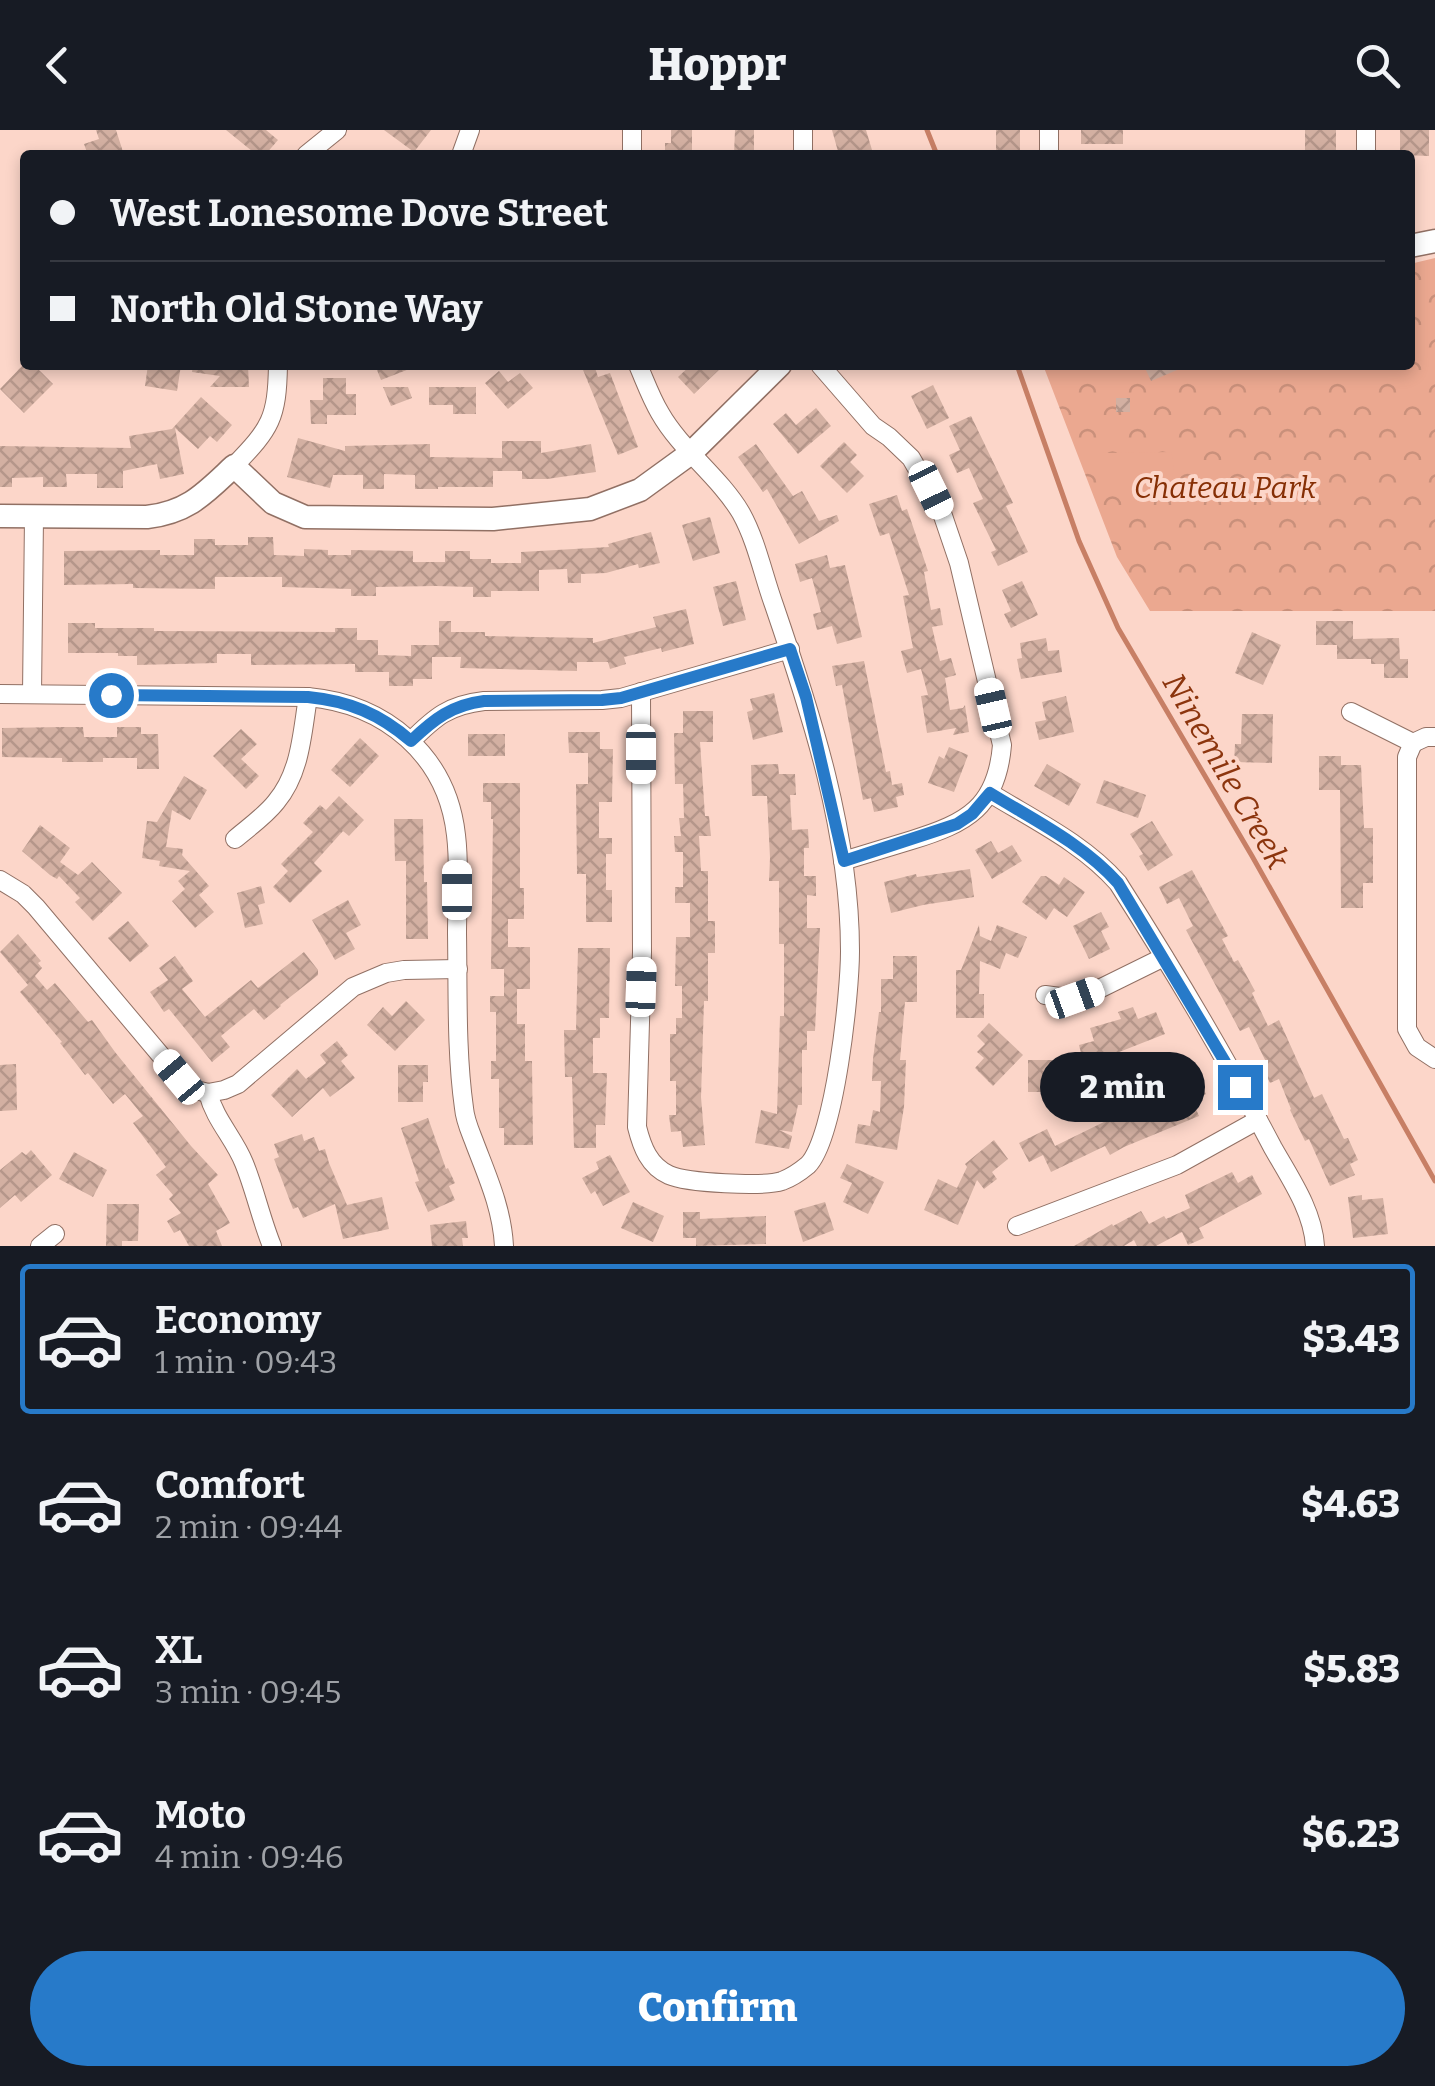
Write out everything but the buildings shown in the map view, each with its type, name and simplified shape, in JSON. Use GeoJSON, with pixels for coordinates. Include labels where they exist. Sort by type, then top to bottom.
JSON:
{"type":"FeatureCollection","features":[{"type":"Feature","properties":{"kind":"street"},"geometry":{"type":"LineString","coordinates":[[312,150],[337,130]]}},
{"type":"Feature","properties":{"kind":"street"},"geometry":{"type":"LineString","coordinates":[[0,516],[147,518],[197,501],[265,432],[278,399],[278,370]]}},
{"type":"Feature","properties":{"kind":"street"},"geometry":{"type":"LineString","coordinates":[[640,370],[660,415],[728,494],[746,524],[806,697],[844,861],[850,954],[838,1069],[822,1138],[809,1164],[784,1180],[764,1184],[670,1175],[652,1164],[642,1145],[637,1127],[642,952],[641,692]]}},
{"type":"Feature","properties":{"kind":"street"},"geometry":{"type":"LineString","coordinates":[[234,466],[273,503],[305,517],[493,520],[590,509],[640,490],[691,453],[775,370]]}},
{"type":"Feature","properties":{"kind":"street"},"geometry":{"type":"LineString","coordinates":[[824,370],[873,426],[911,458],[941,510],[959,563],[1002,744],[990,793],[972,814],[957,824],[844,861]]}},
{"type":"Feature","properties":{"kind":"street"},"geometry":{"type":"LineString","coordinates":[[32,694],[34,517]]}},
{"type":"Feature","properties":{"kind":"street"},"geometry":{"type":"LineString","coordinates":[[411,741],[433,719],[465,703],[602,700],[790,649]]}},
{"type":"Feature","properties":{"kind":"street"},"geometry":{"type":"LineString","coordinates":[[0,694],[335,700],[383,719],[423,754],[442,784],[453,817],[464,1113],[497,1200],[504,1246]]}},
{"type":"Feature","properties":{"kind":"street"},"geometry":{"type":"LineString","coordinates":[[235,839],[286,789],[299,756],[308,697]]}},
{"type":"Feature","properties":{"kind":"street"},"geometry":{"type":"LineString","coordinates":[[1351,712],[1413,743]]}},
{"type":"Feature","properties":{"kind":"street"},"geometry":{"type":"LineString","coordinates":[[1433,1059],[1417,1047],[1407,1029],[1407,757],[1413,743],[1435,737]]}},
{"type":"Feature","properties":{"kind":"street"},"geometry":{"type":"LineString","coordinates":[[990,793],[1078,848],[1118,883],[1258,1120],[1304,1206],[1315,1246]]}},
{"type":"Feature","properties":{"kind":"street"},"geometry":{"type":"LineString","coordinates":[[0,880],[36,907],[179,1077],[192,1089],[208,1093],[238,1084],[339,997],[369,979],[404,970],[458,969]]}},
{"type":"Feature","properties":{"kind":"street"},"geometry":{"type":"LineString","coordinates":[[1044,995],[1075,998],[1164,957]]}},
{"type":"Feature","properties":{"kind":"street"},"geometry":{"type":"LineString","coordinates":[[208,1093],[212,1109],[244,1163],[272,1246]]}},
{"type":"Feature","properties":{"kind":"street"},"geometry":{"type":"LineString","coordinates":[[1017,1226],[1176,1165],[1258,1120]]}},
{"type":"Feature","properties":{"kind":"green space","name":"Chateau Park"},"geometry":{"type":"Polygon","coordinates":[[[1435,258],[1435,611],[1150,611],[1117,557],[1045,370],[1415,370],[1415,263],[1435,258]]]}},
{"type":"Feature","properties":{"kind":"green space"},"geometry":{"type":"Polygon","coordinates":[[[1171,452],[1171,483],[1102,483],[1102,453],[1171,452]]]}},
{"type":"Feature","properties":{"kind":"waterway","name":"Ninemile Creek"},"geometry":{"type":"LineString","coordinates":[[927,130],[935,150]]}},
{"type":"Feature","properties":{"kind":"waterway","name":"Ninemile Creek"},"geometry":{"type":"LineString","coordinates":[[1019,370],[1079,541],[1118,628],[1435,1181]]}},
{"type":"Feature","properties":{"kind":"route"},"geometry":{"type":"LineString","coordinates":[[111,695],[335,700],[383,719],[411,741],[433,719],[465,703],[621,698],[790,649],[806,697],[844,861],[957,824],[990,793],[1093,858],[1118,883],[1240,1087]]}}]}
